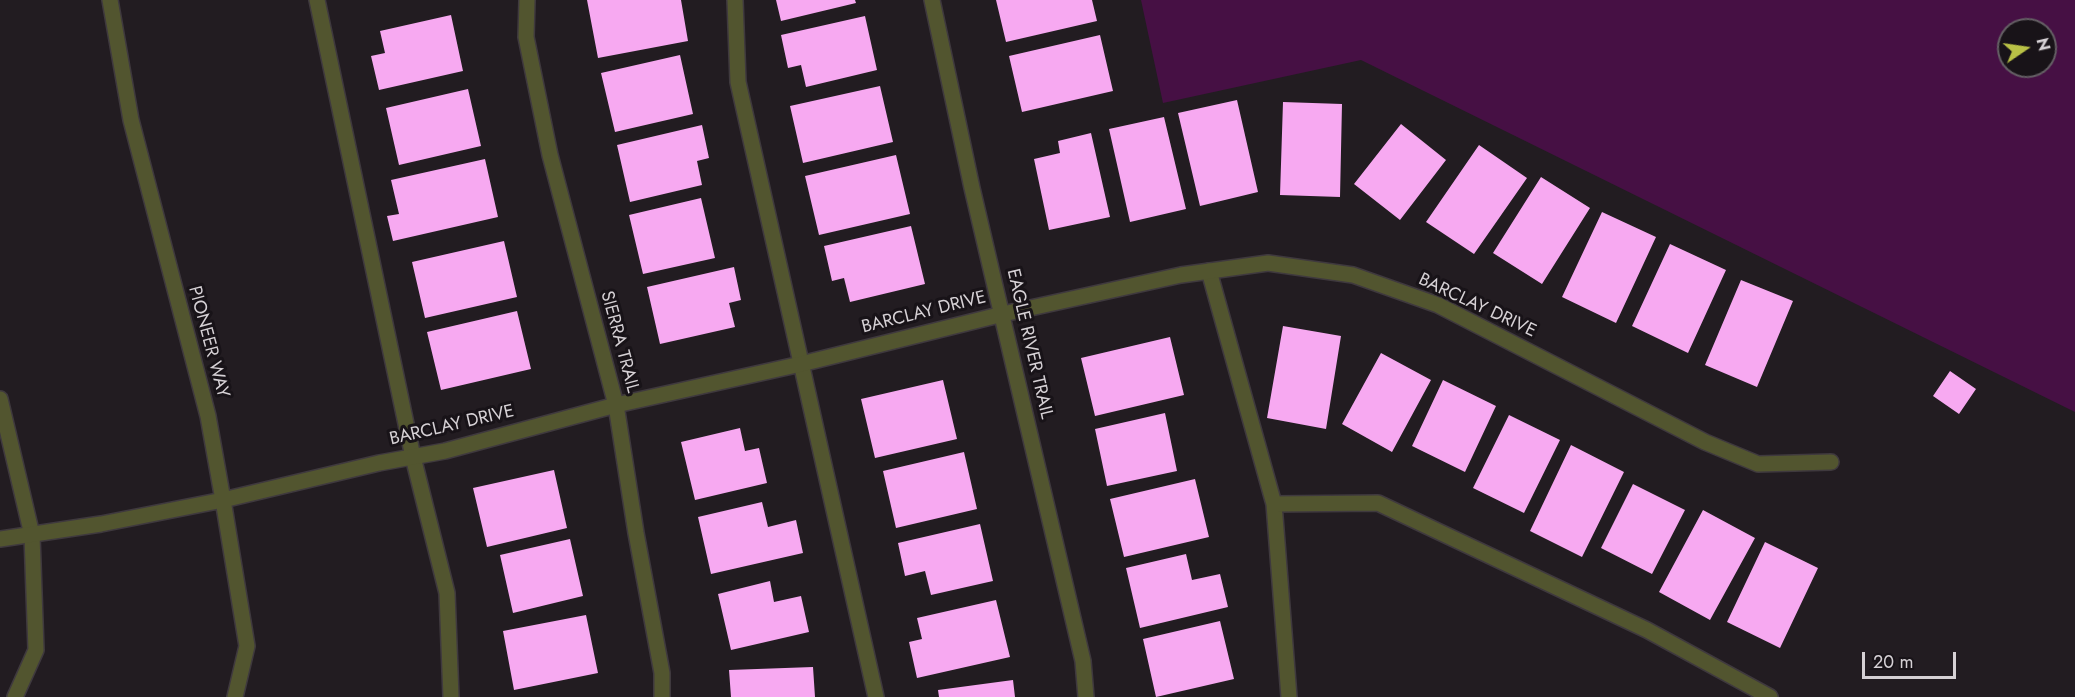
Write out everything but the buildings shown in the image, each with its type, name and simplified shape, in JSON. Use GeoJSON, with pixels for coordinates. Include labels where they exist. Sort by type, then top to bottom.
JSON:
{"type":"FeatureCollection","features":[{"type":"Feature","properties":{"kind":"street","name":"PIONEER WAY"},"geometry":{"type":"LineString","coordinates":[[110,0],[131,120],[208,416],[247,646],[235,697]]}},
{"type":"Feature","properties":{"kind":"street"},"geometry":{"type":"LineString","coordinates":[[317,0],[413,457],[447,593],[451,697]]}},
{"type":"Feature","properties":{"kind":"street","name":"SIERRA TRAIL"},"geometry":{"type":"LineString","coordinates":[[527,0],[526,37],[550,154],[616,405],[636,533],[662,673],[662,697]]}},
{"type":"Feature","properties":{"kind":"street"},"geometry":{"type":"LineString","coordinates":[[735,0],[738,82],[876,697]]}},
{"type":"Feature","properties":{"kind":"street","name":"EAGLE RIVER TRAIL"},"geometry":{"type":"LineString","coordinates":[[932,0],[972,188],[1083,661],[1086,697]]}},
{"type":"Feature","properties":{"kind":"street","name":"BARCLAY DRIVE"},"geometry":{"type":"LineString","coordinates":[[0,539],[101,524],[223,500],[379,463],[445,451],[616,405],[801,364],[1002,314],[1181,275],[1268,263],[1353,275],[1438,305],[1705,442],[1758,464],[1831,462]]}},
{"type":"Feature","properties":{"kind":"street"},"geometry":{"type":"LineString","coordinates":[[1209,271],[1274,504],[1289,697]]}},
{"type":"Feature","properties":{"kind":"street"},"geometry":{"type":"LineString","coordinates":[[0,399],[32,535],[36,650],[15,697]]}},
{"type":"Feature","properties":{"kind":"street"},"geometry":{"type":"LineString","coordinates":[[1274,504],[1378,503],[1647,630],[1770,697]]}},
{"type":"Feature","properties":{"kind":"shaded area"},"geometry":{"type":"Polygon","coordinates":[[[1141,0],[2075,0],[2075,412],[1361,60],[1163,103],[1141,0]]]}}]}
